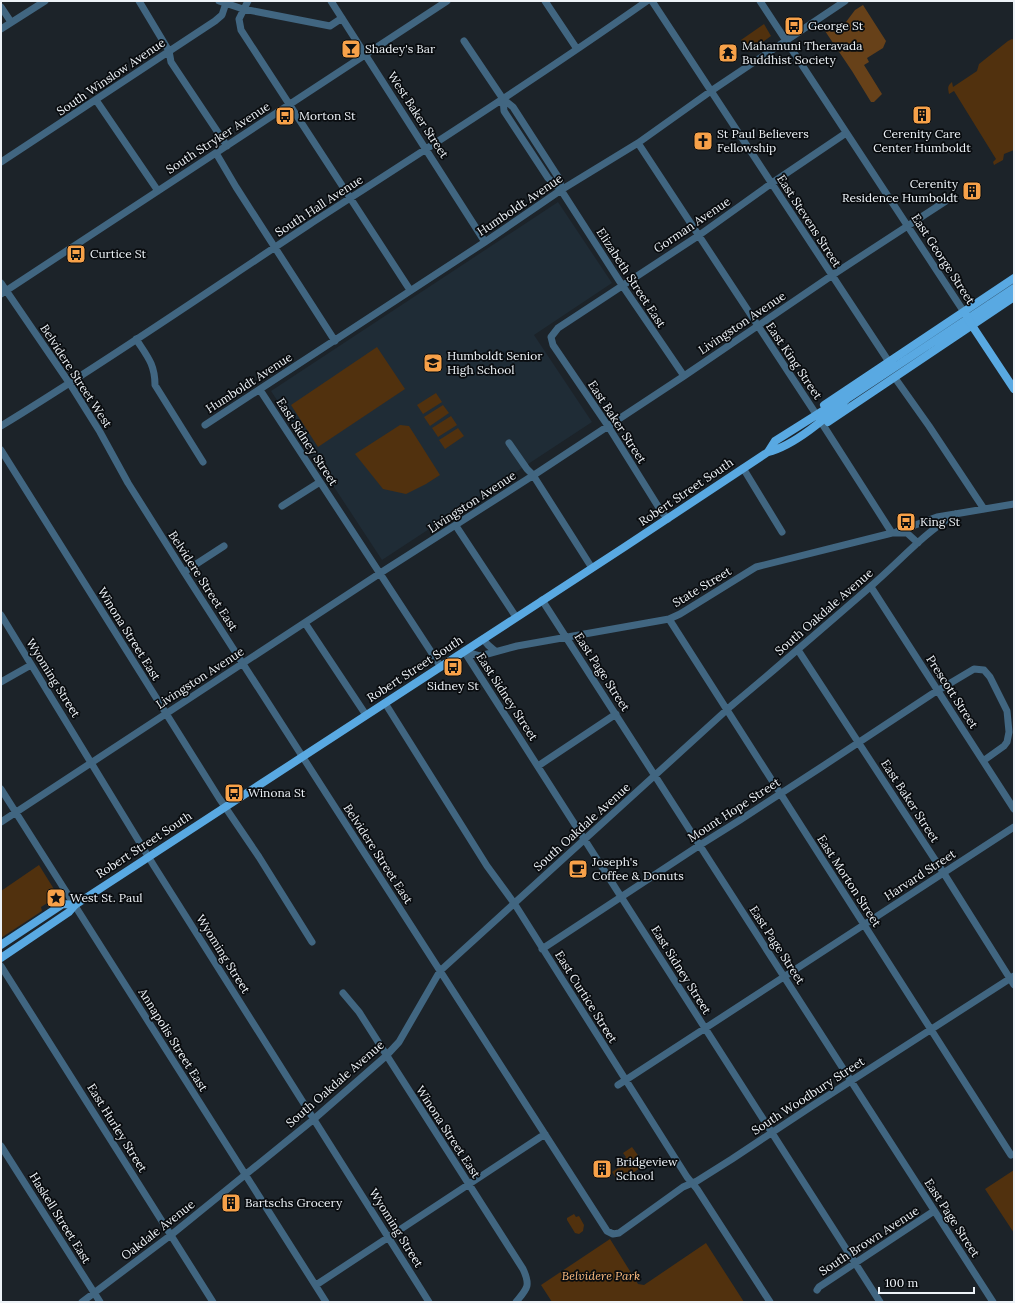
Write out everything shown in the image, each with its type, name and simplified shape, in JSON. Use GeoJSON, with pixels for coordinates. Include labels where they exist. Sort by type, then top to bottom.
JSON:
{"type":"FeatureCollection","features":[{"type":"Feature","properties":{"kind":"main road"},"geometry":{"type":"LineString","coordinates":[[803,423],[814,411],[1014,278]]}},
{"type":"Feature","properties":{"kind":"main road","name":"Robert Street South"},"geometry":{"type":"LineString","coordinates":[[1,958],[69,912],[75,904],[668,519],[743,468],[768,452],[782,448],[809,431],[847,399],[1014,288]]}},
{"type":"Feature","properties":{"kind":"main road"},"geometry":{"type":"LineString","coordinates":[[809,431],[823,425],[895,378],[972,324],[1014,297]]}},
{"type":"Feature","properties":{"kind":"main road","name":"East George Street"},"geometry":{"type":"LineString","coordinates":[[964,312],[1014,389]]}},
{"type":"Feature","properties":{"kind":"main road","name":"Robert Street South"},"geometry":{"type":"LineString","coordinates":[[768,452],[774,442],[829,407],[847,399]]}},
{"type":"Feature","properties":{"kind":"main road","name":"Robert Street South"},"geometry":{"type":"LineString","coordinates":[[1,945],[63,904],[75,904]]}},
{"type":"Feature","properties":{"kind":"street"},"geometry":{"type":"LineString","coordinates":[[1,29],[45,1]]}},
{"type":"Feature","properties":{"kind":"street"},"geometry":{"type":"LineString","coordinates":[[139,1],[169,51],[171,62],[227,146]]}},
{"type":"Feature","properties":{"kind":"street"},"geometry":{"type":"LineString","coordinates":[[248,1],[239,19],[241,30],[410,290]]}},
{"type":"Feature","properties":{"kind":"street","name":"West Baker Street"},"geometry":{"type":"LineString","coordinates":[[331,1],[486,242]]}},
{"type":"Feature","properties":{"kind":"street"},"geometry":{"type":"LineString","coordinates":[[546,1],[577,49]]}},
{"type":"Feature","properties":{"kind":"street","name":"South Hall Avenue"},"geometry":{"type":"LineString","coordinates":[[1,426],[70,384],[426,148],[504,99],[647,1]]}},
{"type":"Feature","properties":{"kind":"street","name":"East Stevens Street"},"geometry":{"type":"LineString","coordinates":[[652,1],[889,362]]}},
{"type":"Feature","properties":{"kind":"street","name":"East George Street"},"geometry":{"type":"LineString","coordinates":[[760,1],[964,312]]}},
{"type":"Feature","properties":{"kind":"street","name":"Humboldt Avenue"},"geometry":{"type":"LineString","coordinates":[[205,425],[410,290],[486,242],[561,190],[638,142],[845,1]]}},
{"type":"Feature","properties":{"kind":"street"},"geometry":{"type":"LineString","coordinates":[[222,2],[243,9],[330,26],[342,18]]}},
{"type":"Feature","properties":{"kind":"street","name":"South Winslow Avenue"},"geometry":{"type":"LineString","coordinates":[[1,162],[215,21],[222,15],[222,2]]}},
{"type":"Feature","properties":{"kind":"street","name":"South Stryker Avenue"},"geometry":{"type":"LineString","coordinates":[[4,292],[227,146],[442,2]]}},
{"type":"Feature","properties":{"kind":"street"},"geometry":{"type":"LineString","coordinates":[[1,7],[11,22]]}},
{"type":"Feature","properties":{"kind":"street","name":"Elizabeth Street East"},"geometry":{"type":"LineString","coordinates":[[464,41],[504,99],[513,107],[560,180],[561,190],[622,286],[684,376]]}},
{"type":"Feature","properties":{"kind":"street"},"geometry":{"type":"LineString","coordinates":[[96,100],[158,191]]}},
{"type":"Feature","properties":{"kind":"street","name":"Gorman Avenue"},"geometry":{"type":"LineString","coordinates":[[551,337],[558,328],[698,236],[772,183],[846,133]]}},
{"type":"Feature","properties":{"kind":"street","name":"East King Street"},"geometry":{"type":"LineString","coordinates":[[638,142],[698,236],[814,411]]}},
{"type":"Feature","properties":{"kind":"street"},"geometry":{"type":"LineString","coordinates":[[216,153],[236,187],[335,340]]}},
{"type":"Feature","properties":{"kind":"street","name":"Livingston Avenue"},"geometry":{"type":"LineString","coordinates":[[1,822],[166,713],[456,526],[952,197]]}},
{"type":"Feature","properties":{"kind":"street","name":"Belvidere Street West"},"geometry":{"type":"LineString","coordinates":[[1,283],[4,292],[70,384],[100,432],[128,483]]}},
{"type":"Feature","properties":{"kind":"street","name":"East Baker Street"},"geometry":{"type":"LineString","coordinates":[[551,337],[553,345],[608,426],[661,511],[668,519]]}},
{"type":"Feature","properties":{"kind":"street"},"geometry":{"type":"LineString","coordinates":[[136,339],[152,364],[155,372],[155,385],[203,462]]}},
{"type":"Feature","properties":{"kind":"street"},"geometry":{"type":"LineString","coordinates":[[895,378],[933,431],[984,509]]}},
{"type":"Feature","properties":{"kind":"street","name":"East Sidney Street"},"geometry":{"type":"LineString","coordinates":[[260,390],[441,667]]}},
{"type":"Feature","properties":{"kind":"street"},"geometry":{"type":"LineString","coordinates":[[823,425],[892,533]]}},
{"type":"Feature","properties":{"kind":"street"},"geometry":{"type":"LineString","coordinates":[[509,443],[533,475],[592,568]]}},
{"type":"Feature","properties":{"kind":"street","name":"Winona Street East"},"geometry":{"type":"LineString","coordinates":[[1,450],[225,807],[259,857],[312,942]]}},
{"type":"Feature","properties":{"kind":"street"},"geometry":{"type":"LineString","coordinates":[[743,468],[782,532]]}},
{"type":"Feature","properties":{"kind":"street"},"geometry":{"type":"LineString","coordinates":[[282,506],[320,482]]}},
{"type":"Feature","properties":{"kind":"street","name":"Belvidere Street East"},"geometry":{"type":"LineString","coordinates":[[128,483],[607,1231],[613,1234]]}},
{"type":"Feature","properties":{"kind":"street","name":"State Street"},"geometry":{"type":"LineString","coordinates":[[464,651],[480,656],[488,655],[495,651],[517,646],[669,619],[680,614],[756,567],[892,533],[933,518],[1014,504]]}},
{"type":"Feature","properties":{"kind":"street","name":"South Oakdale Avenue"},"geometry":{"type":"LineString","coordinates":[[245,1174],[314,1119],[386,1056],[399,1042],[440,971],[727,710],[871,587],[938,525],[955,514]]}},
{"type":"Feature","properties":{"kind":"street"},"geometry":{"type":"LineString","coordinates":[[456,526],[516,617]]}},
{"type":"Feature","properties":{"kind":"street","name":"State Street"},"geometry":{"type":"LineString","coordinates":[[892,533],[907,533],[918,543]]}},
{"type":"Feature","properties":{"kind":"street"},"geometry":{"type":"LineString","coordinates":[[184,572],[224,546]]}},
{"type":"Feature","properties":{"kind":"street","name":"Prescott Street"},"geometry":{"type":"LineString","coordinates":[[871,587],[1014,809]]}},
{"type":"Feature","properties":{"kind":"street","name":"East Page Street"},"geometry":{"type":"LineString","coordinates":[[542,600],[993,1302]]}},
{"type":"Feature","properties":{"kind":"street","name":"Wyoming Street"},"geometry":{"type":"LineString","coordinates":[[1,615],[149,856],[429,1302]]}},
{"type":"Feature","properties":{"kind":"street","name":"East Morton Street"},"geometry":{"type":"LineString","coordinates":[[669,619],[1011,1155]]}},
{"type":"Feature","properties":{"kind":"street"},"geometry":{"type":"LineString","coordinates":[[305,623],[366,715]]}},
{"type":"Feature","properties":{"kind":"street"},"geometry":{"type":"LineString","coordinates":[[483,639],[495,651]]}},
{"type":"Feature","properties":{"kind":"street","name":"East Baker Street"},"geometry":{"type":"LineString","coordinates":[[798,650],[1012,977],[1014,985]]}},
{"type":"Feature","properties":{"kind":"street","name":"East Sidney Street"},"geometry":{"type":"LineString","coordinates":[[464,651],[880,1302]]}},
{"type":"Feature","properties":{"kind":"street"},"geometry":{"type":"LineString","coordinates":[[1,682],[31,665]]}},
{"type":"Feature","properties":{"kind":"street","name":"Mount Hope Street"},"geometry":{"type":"LineString","coordinates":[[542,949],[932,694],[974,669],[984,670],[990,677],[1007,711],[1009,737],[1004,746],[983,761]]}},
{"type":"Feature","properties":{"kind":"street","name":"East Curtice Street"},"geometry":{"type":"LineString","coordinates":[[385,703],[487,866],[514,903],[625,1080],[770,1302]]}},
{"type":"Feature","properties":{"kind":"street"},"geometry":{"type":"LineString","coordinates":[[538,766],[616,714]]}},
{"type":"Feature","properties":{"kind":"street","name":"Annapolis Street East"},"geometry":{"type":"LineString","coordinates":[[1,789],[326,1302]]}},
{"type":"Feature","properties":{"kind":"street","name":"Harvard Street"},"geometry":{"type":"LineString","coordinates":[[618,1085],[1014,827]]}},
{"type":"Feature","properties":{"kind":"street","name":"East Hurley Street"},"geometry":{"type":"LineString","coordinates":[[1,966],[213,1302]]}},
{"type":"Feature","properties":{"kind":"street","name":"South Woodbury Street"},"geometry":{"type":"LineString","coordinates":[[613,1234],[619,1232],[683,1187],[697,1180],[772,1133],[1012,977]]}},
{"type":"Feature","properties":{"kind":"street","name":"Winona Street East"},"geometry":{"type":"LineString","coordinates":[[344,993],[359,1012],[524,1270],[528,1280],[527,1289],[516,1302]]}},
{"type":"Feature","properties":{"kind":"street"},"geometry":{"type":"LineString","coordinates":[[316,1285],[545,1134]]}},
{"type":"Feature","properties":{"kind":"street","name":"Haskell Street East"},"geometry":{"type":"LineString","coordinates":[[1,1146],[100,1302]]}},
{"type":"Feature","properties":{"kind":"street","name":"Oakdale Avenue"},"geometry":{"type":"LineString","coordinates":[[82,1302],[171,1235],[245,1174]]}},
{"type":"Feature","properties":{"kind":"street","name":"South Brown Avenue"},"geometry":{"type":"LineString","coordinates":[[817,1290],[819,1287],[855,1262],[934,1211]]}},
{"type":"Feature","properties":{"kind":"shaded area"},"geometry":{"type":"Polygon","coordinates":[[[863,5],[886,41],[883,48],[867,58],[869,62],[864,65],[882,94],[874,102],[871,102],[825,31],[831,26],[836,30],[840,30],[855,10],[863,5]]]}},
{"type":"Feature","properties":{"kind":"shaded area","name":"Humboldt Senior High School"},"geometry":{"type":"Polygon","coordinates":[[[558,202],[612,283],[534,335],[592,422],[382,560],[271,391],[558,202]]]}},
{"type":"Feature","properties":{"kind":"green space"},"geometry":{"type":"Polygon","coordinates":[[[764,24],[771,36],[749,52],[741,40],[764,24]]]}},
{"type":"Feature","properties":{"kind":"green space"},"geometry":{"type":"Polygon","coordinates":[[[1012,39],[1014,40],[1014,150],[1004,154],[1003,160],[994,165],[993,162],[996,159],[954,91],[949,94],[948,87],[952,82],[953,87],[977,71],[979,64],[1012,39]]]}},
{"type":"Feature","properties":{"kind":"green space"},"geometry":{"type":"Polygon","coordinates":[[[377,347],[405,389],[318,447],[291,405],[377,347]]]}},
{"type":"Feature","properties":{"kind":"green space"},"geometry":{"type":"Polygon","coordinates":[[[436,393],[442,402],[423,414],[417,405],[436,393]]]}},
{"type":"Feature","properties":{"kind":"green space"},"geometry":{"type":"Polygon","coordinates":[[[443,405],[449,413],[430,426],[424,417],[443,405]]]}},
{"type":"Feature","properties":{"kind":"green space"},"geometry":{"type":"Polygon","coordinates":[[[451,416],[457,425],[438,437],[432,428],[451,416]]]}},
{"type":"Feature","properties":{"kind":"green space"},"geometry":{"type":"Polygon","coordinates":[[[400,425],[409,426],[440,475],[406,494],[383,489],[355,454],[400,425]]]}},
{"type":"Feature","properties":{"kind":"green space"},"geometry":{"type":"Polygon","coordinates":[[[458,428],[464,436],[445,449],[439,440],[458,428]]]}},
{"type":"Feature","properties":{"kind":"green space"},"geometry":{"type":"Polygon","coordinates":[[[39,865],[57,894],[57,899],[51,904],[49,902],[41,907],[42,911],[1,938],[1,891],[39,865]]]}},
{"type":"Feature","properties":{"kind":"green space"},"geometry":{"type":"Polygon","coordinates":[[[632,1147],[645,1165],[619,1182],[612,1172],[624,1164],[623,1163],[626,1161],[624,1159],[626,1157],[623,1153],[632,1147]]]}},
{"type":"Feature","properties":{"kind":"green space"},"geometry":{"type":"Polygon","coordinates":[[[1014,1170],[1014,1233],[985,1189],[1014,1170]]]}},
{"type":"Feature","properties":{"kind":"green space"},"geometry":{"type":"Polygon","coordinates":[[[574,1214],[576,1217],[579,1216],[584,1225],[583,1231],[579,1234],[575,1233],[567,1220],[567,1218],[574,1214]]]}},
{"type":"Feature","properties":{"kind":"green space","name":"Belvidere Park"},"geometry":{"type":"Polygon","coordinates":[[[610,1239],[638,1284],[644,1285],[706,1243],[744,1302],[552,1302],[541,1285],[610,1239]]]}},
{"type":"Feature","properties":{"kind":"place","name":"George St"},"geometry":{"type":"Point","coordinates":[794,26]}},
{"type":"Feature","properties":{"kind":"place","name":"Shadey's Bar"},"geometry":{"type":"Point","coordinates":[351,49]}},
{"type":"Feature","properties":{"kind":"place","name":"Mahamuni Theravada Buddhist Society"},"geometry":{"type":"Point","coordinates":[728,53]}},
{"type":"Feature","properties":{"kind":"place","name":"Cerenity Care Center Humboldt"},"geometry":{"type":"Point","coordinates":[922,115]}},
{"type":"Feature","properties":{"kind":"place","name":"Morton St"},"geometry":{"type":"Point","coordinates":[285,116]}},
{"type":"Feature","properties":{"kind":"place","name":"St Paul Believers Fellowship"},"geometry":{"type":"Point","coordinates":[703,141]}},
{"type":"Feature","properties":{"kind":"place","name":"Cerenity Residence Humboldt"},"geometry":{"type":"Point","coordinates":[972,191]}},
{"type":"Feature","properties":{"kind":"place","name":"Curtice St"},"geometry":{"type":"Point","coordinates":[76,254]}},
{"type":"Feature","properties":{"kind":"place","name":"Humboldt Senior High School"},"geometry":{"type":"Point","coordinates":[433,363]}},
{"type":"Feature","properties":{"kind":"place","name":"King St"},"geometry":{"type":"Point","coordinates":[906,522]}},
{"type":"Feature","properties":{"kind":"place","name":"Sidney St"},"geometry":{"type":"Point","coordinates":[453,667]}},
{"type":"Feature","properties":{"kind":"place","name":"Winona St"},"geometry":{"type":"Point","coordinates":[234,793]}},
{"type":"Feature","properties":{"kind":"place","name":"Joseph's Coffee & Donuts"},"geometry":{"type":"Point","coordinates":[578,869]}},
{"type":"Feature","properties":{"kind":"place","name":"West St. Paul"},"geometry":{"type":"Point","coordinates":[56,898]}},
{"type":"Feature","properties":{"kind":"place","name":"Bridgeview School"},"geometry":{"type":"Point","coordinates":[602,1169]}},
{"type":"Feature","properties":{"kind":"place","name":"Bartschs Grocery"},"geometry":{"type":"Point","coordinates":[231,1203]}}]}
